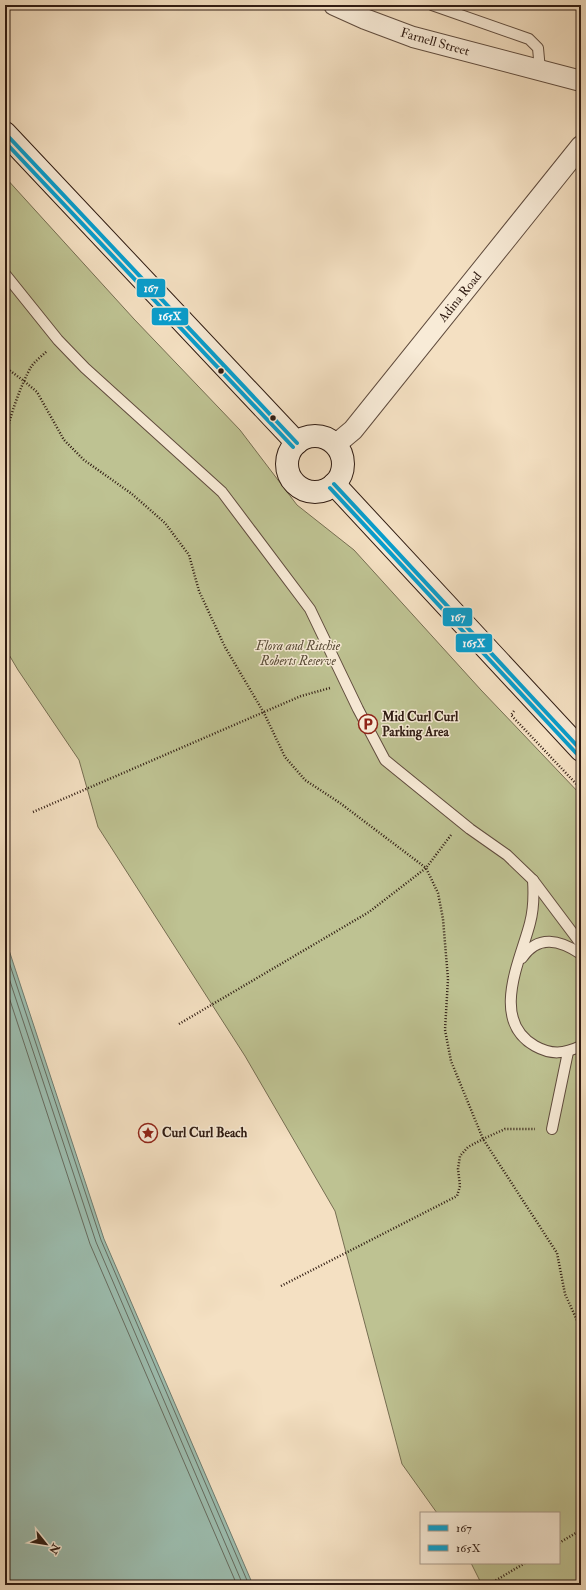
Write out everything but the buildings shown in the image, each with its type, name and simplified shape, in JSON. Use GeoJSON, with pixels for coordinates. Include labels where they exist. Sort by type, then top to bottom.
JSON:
{"type":"FeatureCollection","features":[{"type":"Feature","properties":{"kind":"street","name":"Farnell Street"},"geometry":{"type":"LineString","coordinates":[[334,5],[365,19],[413,37],[581,81]]}},
{"type":"Feature","properties":{"kind":"street"},"geometry":{"type":"LineString","coordinates":[[5,133],[297,443]]}},
{"type":"Feature","properties":{"kind":"street","name":"Adina Road"},"geometry":{"type":"LineString","coordinates":[[335,445],[353,430],[581,146]]}},
{"type":"Feature","properties":{"kind":"street"},"geometry":{"type":"LineString","coordinates":[[316,436],[329,439],[335,445],[343,460],[342,469],[334,484],[321,490],[307,490],[298,486],[292,479],[288,470],[290,451],[297,443],[304,438],[316,436]]}},
{"type":"Feature","properties":{"kind":"street"},"geometry":{"type":"LineString","coordinates":[[334,484],[581,750]]}},
{"type":"Feature","properties":{"kind":"lane"},"geometry":{"type":"LineString","coordinates":[[432,5],[529,38],[538,48],[540,70]]}},
{"type":"Feature","properties":{"kind":"lane"},"geometry":{"type":"LineString","coordinates":[[5,274],[58,340],[85,368],[222,492],[310,609],[385,760],[461,822],[507,856],[533,880],[581,944]]}},
{"type":"Feature","properties":{"kind":"lane"},"geometry":{"type":"LineString","coordinates":[[533,880],[534,902],[532,915],[526,941],[517,964],[511,988],[513,1021],[520,1033],[530,1043],[543,1050],[554,1053],[568,1052],[581,1046]]}},
{"type":"Feature","properties":{"kind":"lane"},"geometry":{"type":"LineString","coordinates":[[517,964],[534,945],[545,941],[565,945],[581,954]]}},
{"type":"Feature","properties":{"kind":"lane"},"geometry":{"type":"LineString","coordinates":[[552,1129],[568,1052]]}},
{"type":"Feature","properties":{"kind":"path"},"geometry":{"type":"LineString","coordinates":[[5,441],[24,381],[32,365],[58,340]]}},
{"type":"Feature","properties":{"kind":"path"},"geometry":{"type":"LineString","coordinates":[[5,367],[37,392],[64,440],[84,460],[132,494],[166,523],[189,555],[199,591],[225,647],[264,713],[285,757],[305,780],[340,803],[426,868],[438,892],[443,919],[448,979],[445,1030],[452,1061],[483,1139],[557,1253],[565,1294],[581,1328]]}},
{"type":"Feature","properties":{"kind":"path"},"geometry":{"type":"LineString","coordinates":[[33,812],[301,696],[346,683]]}},
{"type":"Feature","properties":{"kind":"path"},"geometry":{"type":"LineString","coordinates":[[179,1024],[369,912],[426,868],[461,822]]}},
{"type":"Feature","properties":{"kind":"path"},"geometry":{"type":"LineString","coordinates":[[281,1286],[457,1196],[460,1186],[458,1169],[460,1156],[468,1147],[505,1129],[552,1129]]}},
{"type":"Feature","properties":{"kind":"path"},"geometry":{"type":"LineString","coordinates":[[560,1542],[581,1530]]}},
{"type":"Feature","properties":{"kind":"path"},"geometry":{"type":"LineString","coordinates":[[488,1585],[523,1564]]}},
{"type":"Feature","properties":{"kind":"green space","name":"Flora and Ritchie Roberts Reserve"},"geometry":{"type":"Polygon","coordinates":[[[5,177],[134,319],[240,430],[297,505],[354,550],[481,690],[581,795],[581,1585],[482,1585],[472,1564],[560,1564],[560,1512],[436,1512],[402,1464],[335,1211],[245,1056],[98,827],[79,760],[18,670],[5,648],[5,177]]]}},
{"type":"Feature","properties":{"kind":"water"},"geometry":{"type":"Polygon","coordinates":[[[5,938],[104,1239],[253,1585],[5,1585],[5,938]]]}},
{"type":"Feature","properties":{"kind":"transit line","name":"167"},"geometry":{"type":"LineString","coordinates":[[5,133],[297,443]]}},
{"type":"Feature","properties":{"kind":"transit line","name":"165X"},"geometry":{"type":"LineString","coordinates":[[5,142],[293,447]]}},
{"type":"Feature","properties":{"kind":"transit line","name":"167"},"geometry":{"type":"LineString","coordinates":[[334,484],[581,750]]}},
{"type":"Feature","properties":{"kind":"transit line","name":"165X"},"geometry":{"type":"LineString","coordinates":[[330,488],[577,754]]}},
{"type":"Feature","properties":{"kind":"place","name":"Mid Curl Curl Parking Area"},"geometry":{"type":"Point","coordinates":[368,724]}},
{"type":"Feature","properties":{"kind":"place","name":"Curl Curl Beach"},"geometry":{"type":"Point","coordinates":[148,1133]}}]}
